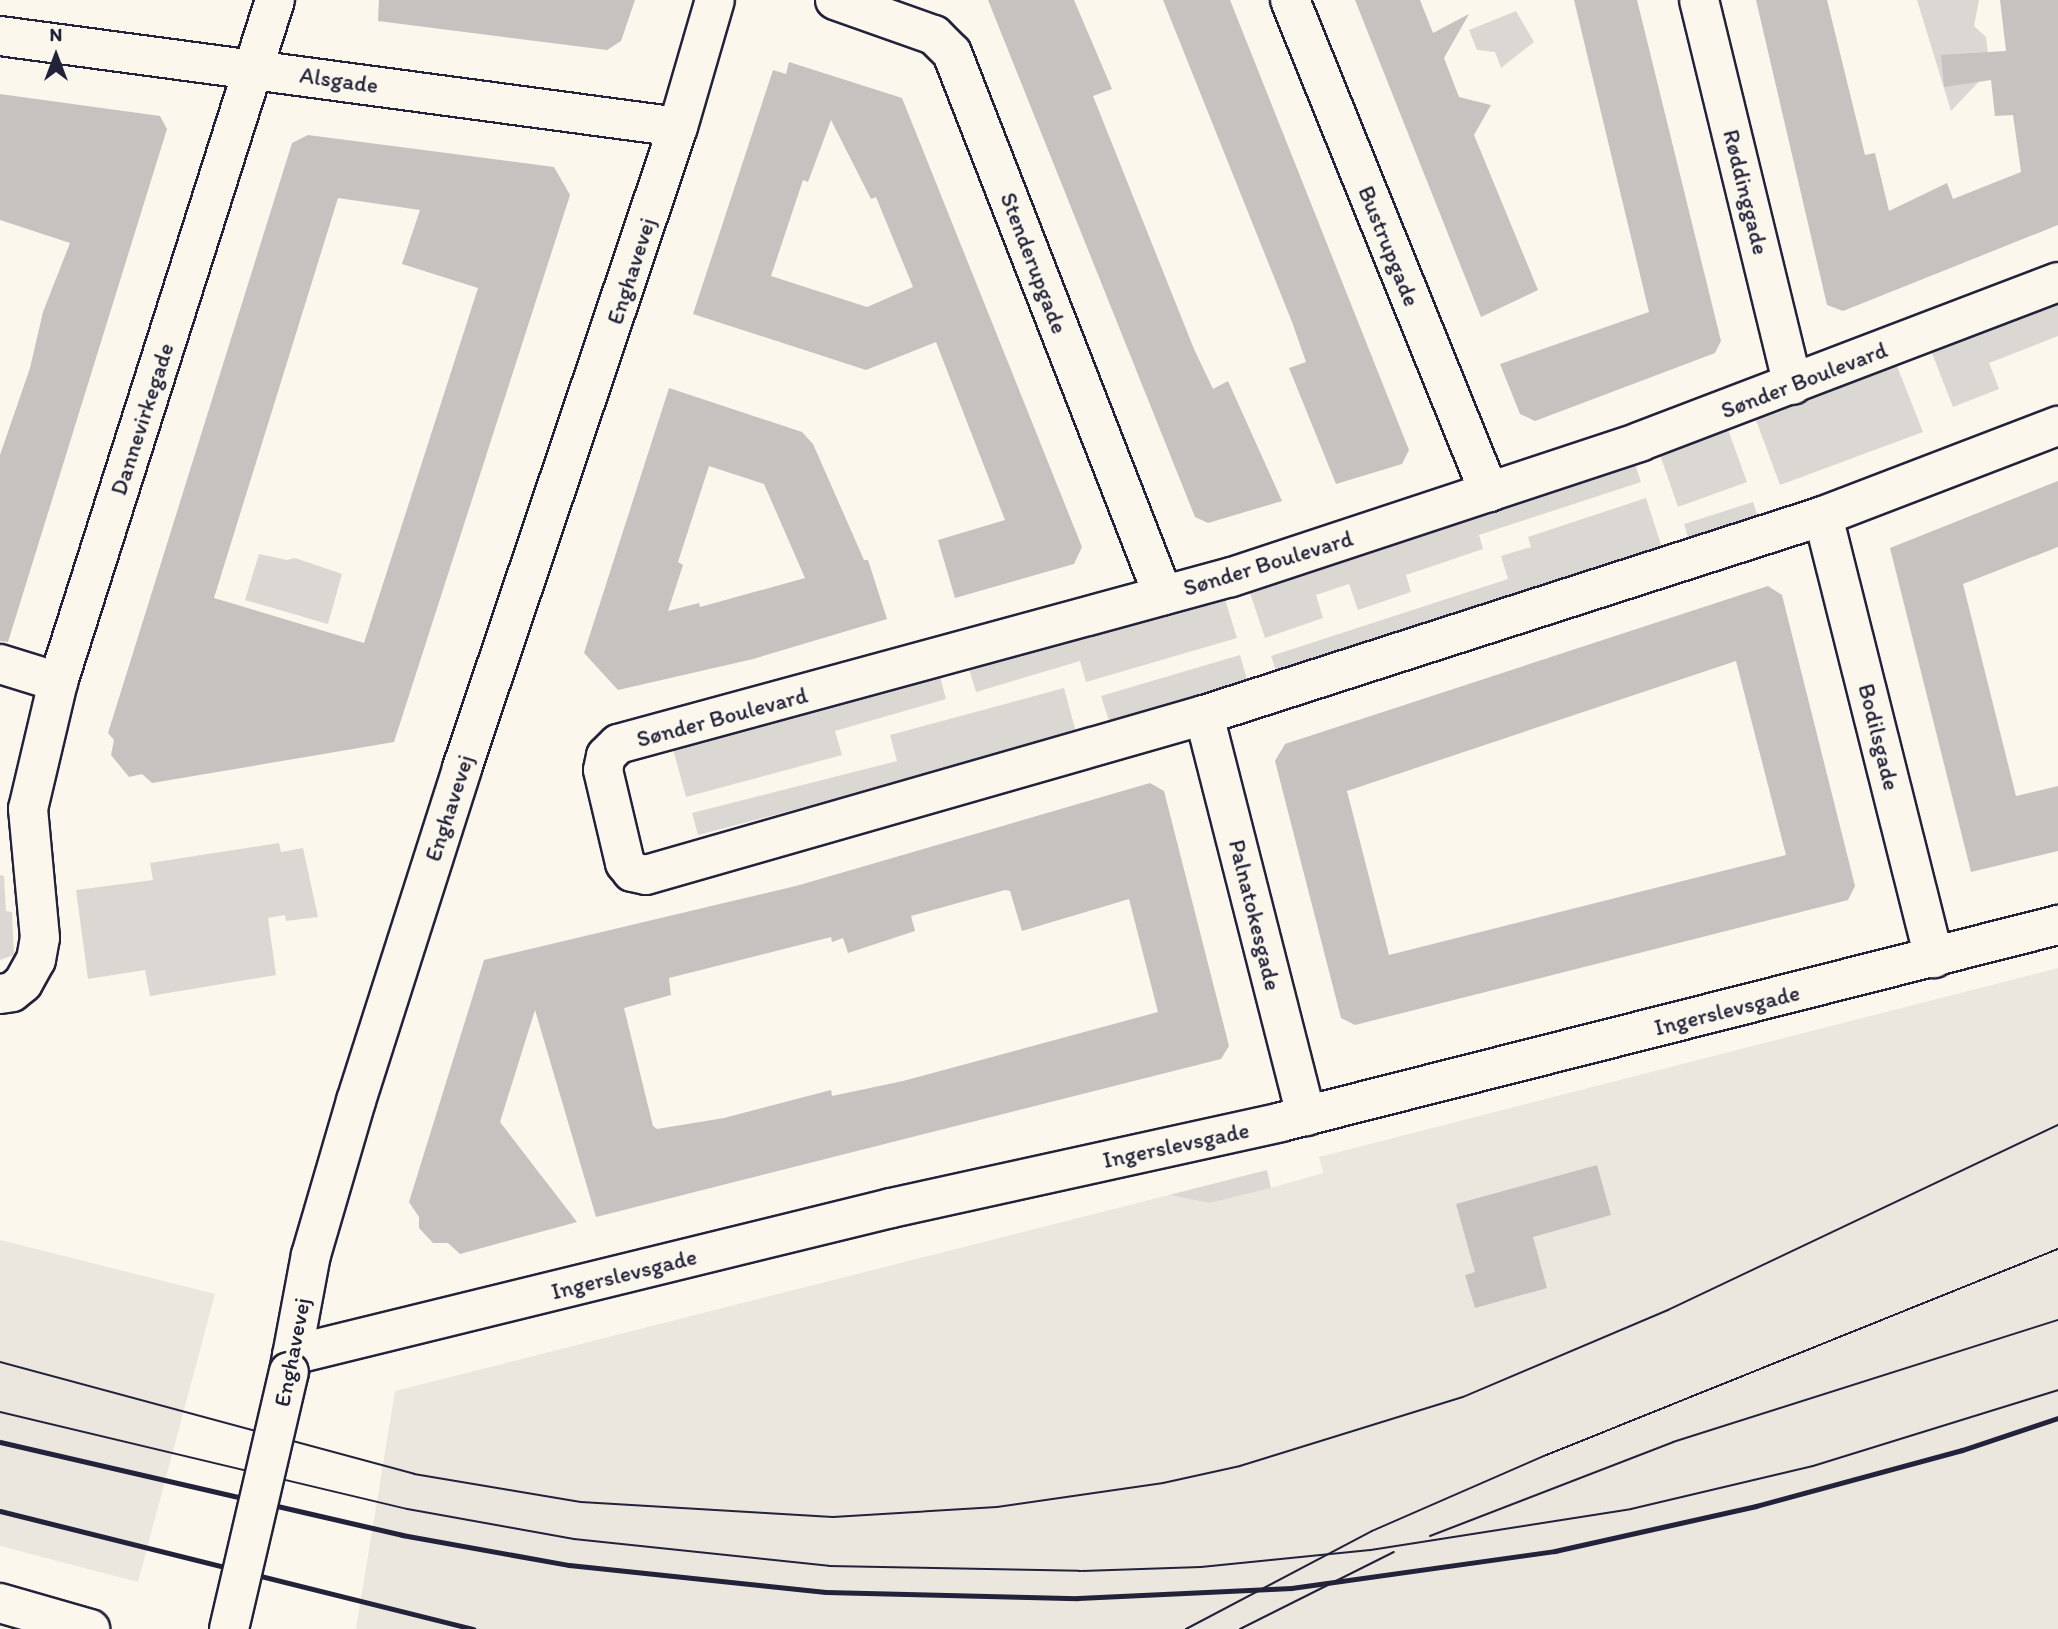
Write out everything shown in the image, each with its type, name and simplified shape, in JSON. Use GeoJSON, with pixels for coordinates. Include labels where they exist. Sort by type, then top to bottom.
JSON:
{"type":"FeatureCollection","features":[{"type":"Feature","properties":{"kind":"street","name":"Dannevirkegade"},"geometry":{"type":"LineString","coordinates":[[0,994],[12,992],[23,983],[36,960],[40,939],[27,841],[28,809],[58,682],[275,0]]}},
{"type":"Feature","properties":{"kind":"street","name":"Enghavevej"},"geometry":{"type":"LineString","coordinates":[[229,1629],[291,1364],[311,1255],[356,1101],[462,768],[678,127],[715,0]]}},
{"type":"Feature","properties":{"kind":"street","name":"Stenderupgade"},"geometry":{"type":"LineString","coordinates":[[835,0],[917,13],[952,53],[1163,595]]}},
{"type":"Feature","properties":{"kind":"street","name":"Bustrupgade"},"geometry":{"type":"LineString","coordinates":[[1290,0],[1489,492]]}},
{"type":"Feature","properties":{"kind":"street","name":"Røddinggade"},"geometry":{"type":"LineString","coordinates":[[1699,0],[1793,385]]}},
{"type":"Feature","properties":{"kind":"street","name":"Alsgade"},"geometry":{"type":"LineString","coordinates":[[0,36],[678,127]]}},
{"type":"Feature","properties":{"kind":"street","name":"Sønder Boulevard"},"geometry":{"type":"LineString","coordinates":[[2058,282],[1793,385],[1489,492],[1163,595],[618,744],[606,756],[603,770],[625,863],[632,872],[646,875],[1204,715],[1823,516],[2058,426]]}},
{"type":"Feature","properties":{"kind":"street","name":"Bodilsgade"},"geometry":{"type":"LineString","coordinates":[[1823,516],[1934,958]]}},
{"type":"Feature","properties":{"kind":"street"},"geometry":{"type":"LineString","coordinates":[[0,664],[58,682]]}},
{"type":"Feature","properties":{"kind":"street","name":"Palnatokesgade"},"geometry":{"type":"LineString","coordinates":[[1204,715],[1306,1115]]}},
{"type":"Feature","properties":{"kind":"street","name":"Ingerslevsgade"},"geometry":{"type":"LineString","coordinates":[[291,1364],[891,1209],[1306,1115],[2058,925]]}},
{"type":"Feature","properties":{"kind":"street"},"geometry":{"type":"LineString","coordinates":[[0,1603],[90,1629]]}},
{"type":"Feature","properties":{"kind":"shaded area"},"geometry":{"type":"Polygon","coordinates":[[[1917,0],[1979,0],[1974,26],[1986,37],[1990,70],[1951,111],[1917,0]]]}},
{"type":"Feature","properties":{"kind":"shaded area"},"geometry":{"type":"Polygon","coordinates":[[[1516,11],[1534,42],[1501,68],[1495,52],[1477,50],[1469,30],[1516,11]]]}},
{"type":"Feature","properties":{"kind":"shaded area"},"geometry":{"type":"Polygon","coordinates":[[[2058,298],[2058,336],[1989,363],[1999,389],[1953,407],[1930,348],[2058,298]]]}},
{"type":"Feature","properties":{"kind":"shaded area"},"geometry":{"type":"Polygon","coordinates":[[[1897,366],[1923,432],[1780,485],[1756,420],[1897,366]]]}},
{"type":"Feature","properties":{"kind":"shaded area"},"geometry":{"type":"Polygon","coordinates":[[[1727,427],[1747,482],[1678,507],[1659,452],[1727,427]]]}},
{"type":"Feature","properties":{"kind":"shaded area"},"geometry":{"type":"Polygon","coordinates":[[[1633,458],[1641,482],[1479,535],[1483,549],[1406,575],[1411,592],[1358,610],[1349,584],[1316,595],[1323,618],[1265,638],[1247,584],[1633,458]]]}},
{"type":"Feature","properties":{"kind":"shaded area"},"geometry":{"type":"Polygon","coordinates":[[[1646,498],[1662,548],[1277,673],[1271,656],[1508,579],[1501,556],[1531,547],[1528,537],[1646,498]]]}},
{"type":"Feature","properties":{"kind":"shaded area"},"geometry":{"type":"Polygon","coordinates":[[[1753,502],[1758,517],[1689,540],[1684,524],[1753,502]]]}},
{"type":"Feature","properties":{"kind":"shaded area"},"geometry":{"type":"Polygon","coordinates":[[[259,554],[287,560],[295,558],[342,574],[328,624],[245,600],[259,554]]]}},
{"type":"Feature","properties":{"kind":"shaded area"},"geometry":{"type":"Polygon","coordinates":[[[1223,593],[1237,638],[1086,682],[1080,661],[976,692],[969,669],[1223,593]]]}},
{"type":"Feature","properties":{"kind":"shaded area"},"geometry":{"type":"Polygon","coordinates":[[[1240,655],[1248,683],[1110,724],[1101,696],[1240,655]]]}},
{"type":"Feature","properties":{"kind":"shaded area"},"geometry":{"type":"Polygon","coordinates":[[[940,677],[946,699],[835,731],[842,755],[686,797],[673,749],[940,677]]]}},
{"type":"Feature","properties":{"kind":"shaded area"},"geometry":{"type":"Polygon","coordinates":[[[1064,688],[1077,736],[698,835],[692,813],[897,761],[890,735],[1064,688]]]}},
{"type":"Feature","properties":{"kind":"shaded area"},"geometry":{"type":"Polygon","coordinates":[[[279,843],[281,852],[303,848],[318,917],[286,921],[285,915],[268,918],[276,975],[150,996],[145,970],[88,979],[76,890],[153,880],[150,863],[279,843]]]}},
{"type":"Feature","properties":{"kind":"shaded area"},"geometry":{"type":"Polygon","coordinates":[[[0,875],[4,876],[6,911],[12,912],[14,955],[0,960],[0,875]]]}},
{"type":"Feature","properties":{"kind":"shaded area"},"geometry":{"type":"Polygon","coordinates":[[[2058,968],[2058,1629],[356,1629],[395,1391],[1169,1195],[1210,1203],[1271,1188],[1323,1173],[1319,1157],[2058,968]]]}},
{"type":"Feature","properties":{"kind":"shaded area"},"geometry":{"type":"Polygon","coordinates":[[[1267,1170],[1271,1188],[1210,1203],[1169,1195],[1267,1170]]]}},
{"type":"Feature","properties":{"kind":"shaded area"},"geometry":{"type":"Polygon","coordinates":[[[0,1240],[215,1294],[138,1582],[0,1546],[0,1240]]]}},
{"type":"Feature","properties":{"kind":"building"},"geometry":{"type":"Polygon","coordinates":[[[379,0],[635,0],[621,41],[607,50],[378,21],[379,0]]]}},
{"type":"Feature","properties":{"kind":"building"},"geometry":{"type":"Polygon","coordinates":[[[988,0],[1074,0],[1112,89],[1093,96],[1194,349],[1213,389],[1228,381],[1282,501],[1208,523],[1195,517],[988,0]]]}},
{"type":"Feature","properties":{"kind":"building"},"geometry":{"type":"Polygon","coordinates":[[[1163,0],[1230,0],[1409,450],[1402,464],[1336,484],[1289,368],[1306,362],[1292,322],[1163,0]]]}},
{"type":"Feature","properties":{"kind":"building"},"geometry":{"type":"Polygon","coordinates":[[[1355,0],[1420,0],[1433,33],[1469,14],[1444,58],[1459,97],[1491,105],[1474,135],[1538,290],[1481,317],[1355,0]]]}},
{"type":"Feature","properties":{"kind":"building"},"geometry":{"type":"Polygon","coordinates":[[[1574,0],[1637,0],[1721,341],[1715,353],[1535,421],[1520,414],[1500,364],[1649,312],[1574,0]]]}},
{"type":"Feature","properties":{"kind":"building"},"geometry":{"type":"Polygon","coordinates":[[[1756,0],[1827,0],[1865,155],[1875,153],[1889,211],[1947,183],[1953,199],[2021,172],[2013,115],[1995,116],[1991,80],[1944,87],[1941,55],[2006,51],[2000,0],[2058,0],[2058,225],[1843,311],[1827,305],[1756,0]]]}},
{"type":"Feature","properties":{"kind":"building"},"geometry":{"type":"Polygon","coordinates":[[[789,62],[902,98],[1082,547],[1074,564],[955,598],[938,540],[1005,520],[936,342],[866,370],[693,314],[773,70],[786,74],[789,62]],[[831,120],[808,182],[803,180],[771,276],[867,307],[913,287],[876,197],[871,199],[831,120]]]}},
{"type":"Feature","properties":{"kind":"building"},"geometry":{"type":"Polygon","coordinates":[[[0,94],[160,116],[167,129],[8,642],[0,641],[0,455],[30,368],[43,312],[70,243],[0,220],[0,94]]]}},
{"type":"Feature","properties":{"kind":"building"},"geometry":{"type":"Polygon","coordinates":[[[308,135],[554,167],[570,195],[394,742],[152,783],[142,774],[129,777],[111,755],[114,740],[108,733],[292,143],[308,135]],[[338,198],[214,598],[364,643],[478,288],[402,264],[420,210],[338,198]]]}},
{"type":"Feature","properties":{"kind":"building"},"geometry":{"type":"Polygon","coordinates":[[[669,388],[802,432],[813,444],[864,560],[868,560],[887,619],[753,659],[618,690],[584,653],[669,388]],[[709,466],[678,562],[683,565],[668,611],[699,603],[700,607],[805,578],[764,484],[709,466]]]}},
{"type":"Feature","properties":{"kind":"building"},"geometry":{"type":"Polygon","coordinates":[[[2058,481],[2058,547],[1963,584],[2016,796],[2058,786],[2058,851],[1971,872],[1890,548],[2058,481]]]}},
{"type":"Feature","properties":{"kind":"building"},"geometry":{"type":"Polygon","coordinates":[[[1768,586],[1782,595],[1855,886],[1848,900],[1355,1025],[1341,1018],[1275,761],[1285,744],[1768,586]],[[1736,661],[1347,791],[1389,955],[1786,855],[1736,661]]]}},
{"type":"Feature","properties":{"kind":"building"},"geometry":{"type":"Polygon","coordinates":[[[1150,783],[1164,791],[1229,1046],[1221,1059],[596,1217],[535,1010],[500,1122],[577,1222],[460,1254],[448,1243],[433,1243],[419,1228],[419,1217],[409,1202],[484,960],[796,886],[1150,783]],[[1005,890],[911,916],[915,931],[848,953],[843,938],[832,942],[831,937],[669,978],[671,995],[624,1008],[653,1126],[657,1129],[724,1118],[831,1090],[832,1096],[903,1081],[1158,1012],[1129,899],[1022,931],[1010,891],[1005,890]]]}},
{"type":"Feature","properties":{"kind":"building"},"geometry":{"type":"Polygon","coordinates":[[[1597,1165],[1611,1215],[1533,1237],[1547,1288],[1475,1308],[1465,1275],[1475,1272],[1456,1204],[1597,1165]]]}},
{"type":"Feature","properties":{"kind":"tram line"},"geometry":{"type":"LineString","coordinates":[[0,1362],[414,1474],[581,1502],[833,1517],[997,1507],[1163,1483],[1240,1466],[1463,1397],[1668,1310],[2058,1125]]}},
{"type":"Feature","properties":{"kind":"tram line"},"geometry":{"type":"LineString","coordinates":[[1186,1629],[1372,1531],[1544,1456],[2058,1249]]}},
{"type":"Feature","properties":{"kind":"tram line"},"geometry":{"type":"LineString","coordinates":[[1430,1536],[1673,1442],[2058,1320]]}},
{"type":"Feature","properties":{"kind":"tram line"},"geometry":{"type":"LineString","coordinates":[[0,1412],[407,1509],[574,1539],[829,1566],[1079,1571],[1201,1567],[1370,1550],[1631,1509],[1813,1466],[2058,1390]]}},
{"type":"Feature","properties":{"kind":"tram line"},"geometry":{"type":"LineString","coordinates":[[1240,1629],[1394,1552]]}},
{"type":"Feature","properties":{"kind":"railway"},"geometry":{"type":"LineString","coordinates":[[0,1442],[402,1535],[569,1565],[826,1592],[1078,1598],[1292,1588],[1555,1551],[1756,1506],[1962,1450],[2058,1418]]}},
{"type":"Feature","properties":{"kind":"railway"},"geometry":{"type":"LineString","coordinates":[[0,1511],[474,1629]]}}]}
